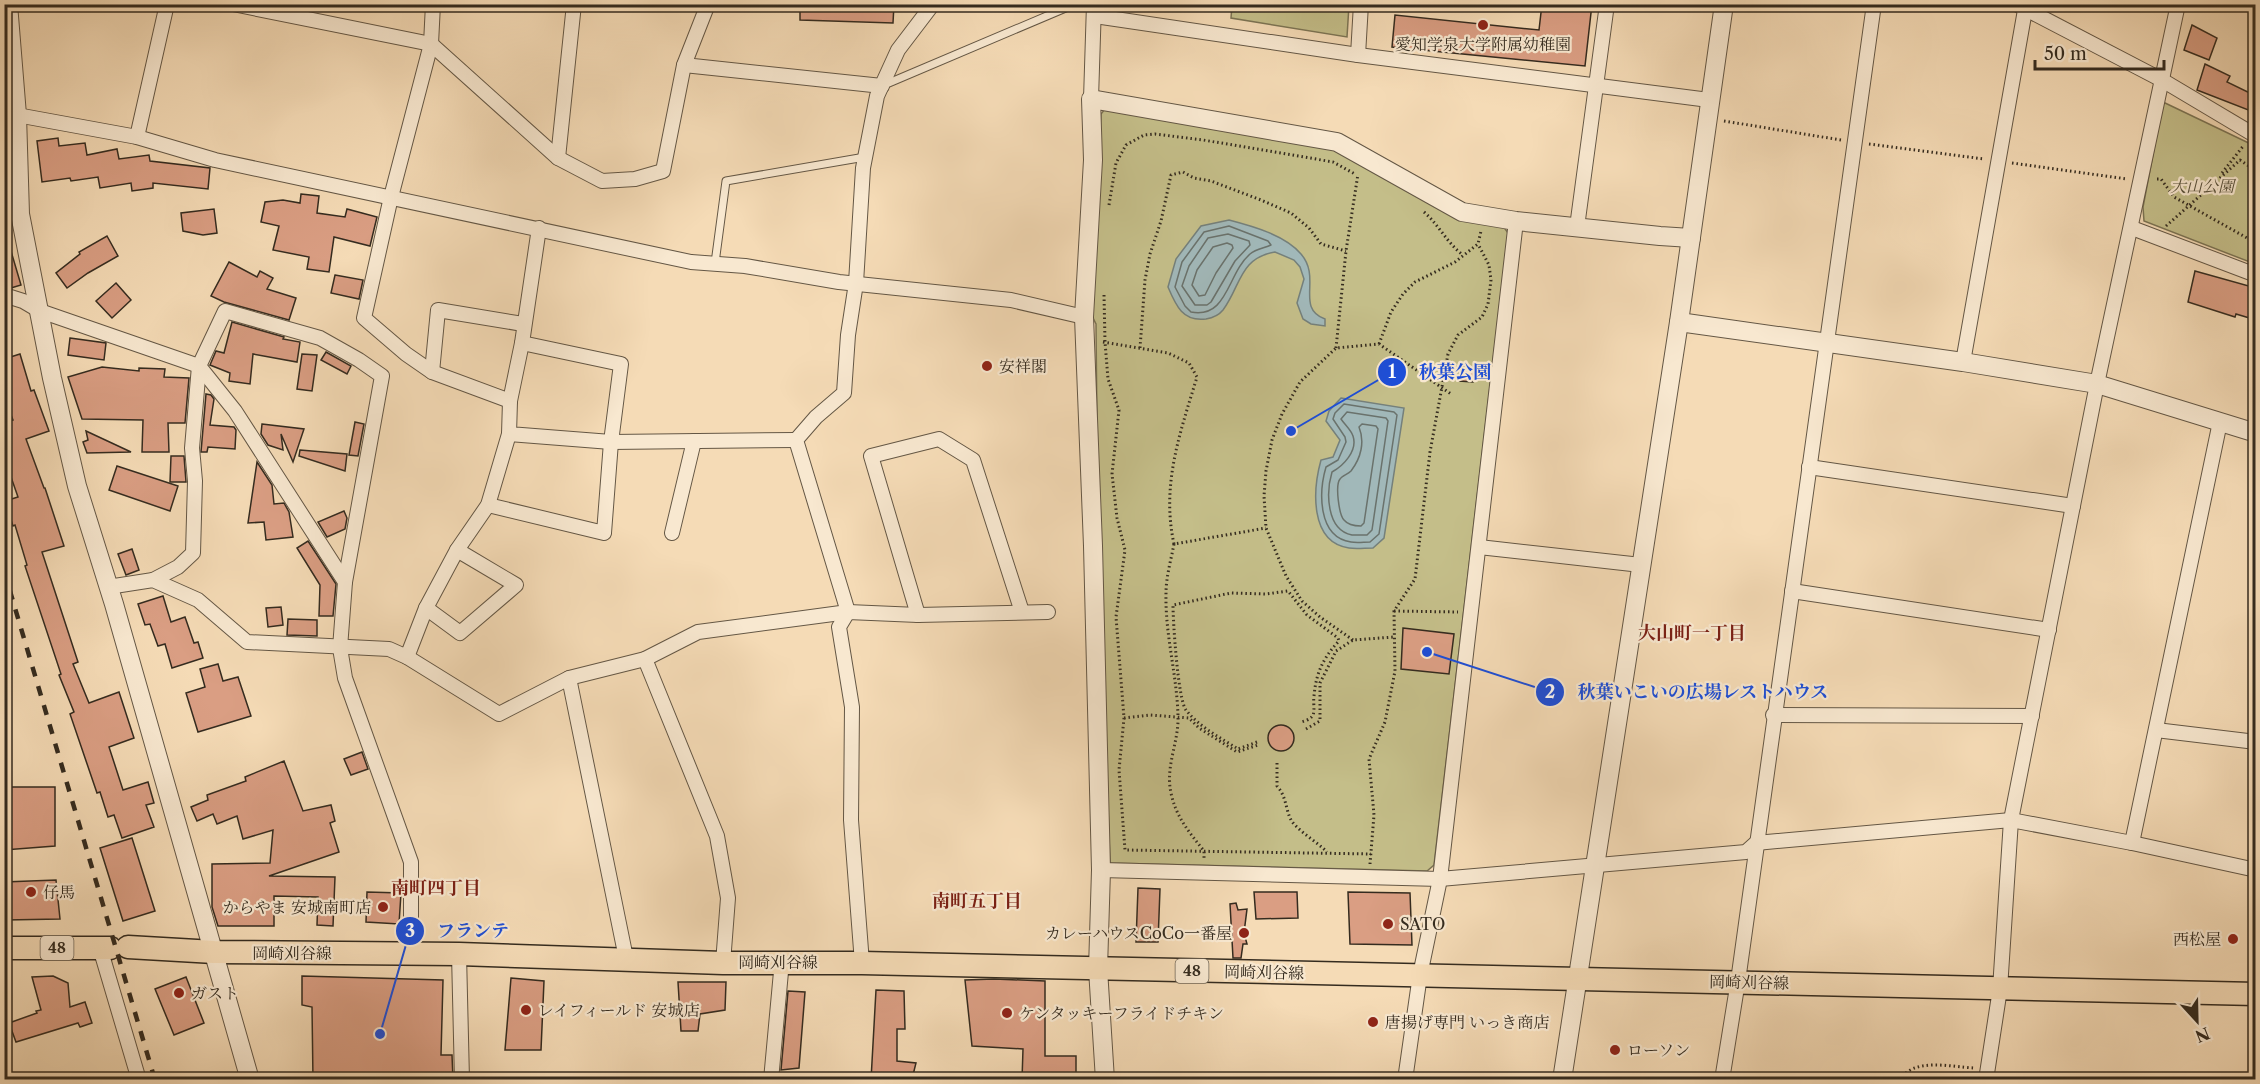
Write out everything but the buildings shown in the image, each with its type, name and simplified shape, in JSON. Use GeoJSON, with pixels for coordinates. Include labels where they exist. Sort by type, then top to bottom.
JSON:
{"type":"FeatureCollection","features":[{"type":"Feature","properties":{"kind":"main road","name":"岡崎刈谷線"},"geometry":{"type":"LineString","coordinates":[[4,948],[112,947],[214,952],[459,954],[723,963],[782,961],[2256,994]]}},
{"type":"Feature","properties":{"kind":"street"},"geometry":{"type":"LineString","coordinates":[[8,4],[17,115],[20,214],[76,486],[108,586],[250,1080]]}},
{"type":"Feature","properties":{"kind":"street"},"geometry":{"type":"LineString","coordinates":[[137,137],[167,4]]}},
{"type":"Feature","properties":{"kind":"street"},"geometry":{"type":"LineString","coordinates":[[233,4],[431,44],[558,158],[602,180],[635,179],[663,171],[684,65],[708,4]]}},
{"type":"Feature","properties":{"kind":"street"},"geometry":{"type":"LineString","coordinates":[[433,4],[431,44],[391,197],[364,318],[406,354],[432,372],[510,401]]}},
{"type":"Feature","properties":{"kind":"street"},"geometry":{"type":"LineString","coordinates":[[558,158],[574,4]]}},
{"type":"Feature","properties":{"kind":"street"},"geometry":{"type":"LineString","coordinates":[[509,434],[611,442],[796,440],[816,417],[844,393],[866,157],[877,96],[898,50],[933,4]]}},
{"type":"Feature","properties":{"kind":"street"},"geometry":{"type":"LineString","coordinates":[[1358,55],[1361,4]]}},
{"type":"Feature","properties":{"kind":"street"},"geometry":{"type":"LineString","coordinates":[[1577,226],[1607,4]]}},
{"type":"Feature","properties":{"kind":"street"},"geometry":{"type":"LineString","coordinates":[[1562,1080],[1679,322],[1724,4]]}},
{"type":"Feature","properties":{"kind":"street"},"geometry":{"type":"LineString","coordinates":[[1722,1080],[1738,981],[1773,715],[1874,4]]}},
{"type":"Feature","properties":{"kind":"street"},"geometry":{"type":"LineString","coordinates":[[1987,1074],[2000,989],[2011,820],[2097,384],[2178,4]]}},
{"type":"Feature","properties":{"kind":"street"},"geometry":{"type":"LineString","coordinates":[[1963,362],[1999,161],[2020,7],[2162,80],[2254,135]]}},
{"type":"Feature","properties":{"kind":"street"},"geometry":{"type":"LineString","coordinates":[[1105,1080],[1098,969],[1101,870],[1093,546],[1083,317],[1093,160],[1094,10],[1358,55],[1709,99]]}},
{"type":"Feature","properties":{"kind":"street"},"geometry":{"type":"LineString","coordinates":[[684,65],[882,86]]}},
{"type":"Feature","properties":{"kind":"street"},"geometry":{"type":"LineString","coordinates":[[1092,99],[1336,142],[1462,212],[1516,220],[1691,238]]}},
{"type":"Feature","properties":{"kind":"street"},"geometry":{"type":"LineString","coordinates":[[17,115],[137,137],[215,159],[671,258],[856,283],[1011,300],[1083,317]]}},
{"type":"Feature","properties":{"kind":"street"},"geometry":{"type":"LineString","coordinates":[[1405,1080],[1420,975],[1440,879],[1516,220]]}},
{"type":"Feature","properties":{"kind":"street"},"geometry":{"type":"LineString","coordinates":[[407,657],[426,609],[457,550],[488,505],[509,434],[510,401],[522,343],[539,228]]}},
{"type":"Feature","properties":{"kind":"street"},"geometry":{"type":"LineString","coordinates":[[2132,228],[2256,275]]}},
{"type":"Feature","properties":{"kind":"street"},"geometry":{"type":"LineString","coordinates":[[4,295],[23,301],[40,311],[199,366],[241,419],[345,582]]}},
{"type":"Feature","properties":{"kind":"street"},"geometry":{"type":"LineString","coordinates":[[432,372],[438,310],[523,324]]}},
{"type":"Feature","properties":{"kind":"street"},"geometry":{"type":"LineString","coordinates":[[108,586],[153,580],[178,567],[193,553],[195,481],[192,448],[199,366],[225,311],[320,338],[382,376],[345,582],[340,648],[345,678],[411,862],[411,954]]}},
{"type":"Feature","properties":{"kind":"street"},"geometry":{"type":"LineString","coordinates":[[1679,322],[1963,362],[2097,384],[2256,432]]}},
{"type":"Feature","properties":{"kind":"street"},"geometry":{"type":"LineString","coordinates":[[488,505],[604,533],[611,442],[621,364],[522,343]]}},
{"type":"Feature","properties":{"kind":"street"},"geometry":{"type":"LineString","coordinates":[[2132,843],[2220,422]]}},
{"type":"Feature","properties":{"kind":"street"},"geometry":{"type":"LineString","coordinates":[[918,615],[871,456],[939,439],[973,460],[1022,612]]}},
{"type":"Feature","properties":{"kind":"street"},"geometry":{"type":"LineString","coordinates":[[796,440],[848,612],[839,627],[852,707],[851,820],[862,963]]}},
{"type":"Feature","properties":{"kind":"street"},"geometry":{"type":"LineString","coordinates":[[672,533],[694,441]]}},
{"type":"Feature","properties":{"kind":"street"},"geometry":{"type":"LineString","coordinates":[[1809,467],[2073,506]]}},
{"type":"Feature","properties":{"kind":"street"},"geometry":{"type":"LineString","coordinates":[[1479,547],[1641,565]]}},
{"type":"Feature","properties":{"kind":"street"},"geometry":{"type":"LineString","coordinates":[[426,609],[460,633],[516,585],[457,550]]}},
{"type":"Feature","properties":{"kind":"street"},"geometry":{"type":"LineString","coordinates":[[153,580],[198,600],[247,642],[389,650],[407,657],[499,714],[569,678],[645,659],[698,632],[848,612],[918,615],[1048,612]]}},
{"type":"Feature","properties":{"kind":"street"},"geometry":{"type":"LineString","coordinates":[[1792,591],[2049,630]]}},
{"type":"Feature","properties":{"kind":"street"},"geometry":{"type":"LineString","coordinates":[[645,659],[717,836],[728,898],[723,963]]}},
{"type":"Feature","properties":{"kind":"street"},"geometry":{"type":"LineString","coordinates":[[569,678],[626,958]]}},
{"type":"Feature","properties":{"kind":"street"},"geometry":{"type":"LineString","coordinates":[[1773,715],[2032,716]]}},
{"type":"Feature","properties":{"kind":"street"},"geometry":{"type":"LineString","coordinates":[[2156,730],[2256,742]]}},
{"type":"Feature","properties":{"kind":"street"},"geometry":{"type":"LineString","coordinates":[[1101,870],[1440,879],[1746,852],[1756,843],[2011,820],[2256,870]]}},
{"type":"Feature","properties":{"kind":"street"},"geometry":{"type":"LineString","coordinates":[[112,947],[139,1080]]}},
{"type":"Feature","properties":{"kind":"street"},"geometry":{"type":"LineString","coordinates":[[459,954],[462,1080]]}},
{"type":"Feature","properties":{"kind":"street"},"geometry":{"type":"LineString","coordinates":[[771,1080],[782,961]]}},
{"type":"Feature","properties":{"kind":"lane"},"geometry":{"type":"LineString","coordinates":[[882,86],[1075,4]]}},
{"type":"Feature","properties":{"kind":"lane"},"geometry":{"type":"LineString","coordinates":[[715,264],[726,181],[866,157]]}},
{"type":"Feature","properties":{"kind":"path"},"geometry":{"type":"LineString","coordinates":[[1707,118],[1856,143],[2161,180],[2174,197],[2256,243]]}},
{"type":"Feature","properties":{"kind":"path"},"geometry":{"type":"LineString","coordinates":[[1109,205],[1116,163],[1126,145],[1144,135],[1155,134],[1203,140],[1333,162],[1366,180]]}},
{"type":"Feature","properties":{"kind":"path"},"geometry":{"type":"LineString","coordinates":[[2217,180],[2254,135]]}},
{"type":"Feature","properties":{"kind":"path"},"geometry":{"type":"LineString","coordinates":[[1336,348],[1346,251],[1357,175],[1363,155]]}},
{"type":"Feature","properties":{"kind":"path"},"geometry":{"type":"LineString","coordinates":[[2155,235],[2240,160],[2256,171]]}},
{"type":"Feature","properties":{"kind":"path"},"geometry":{"type":"LineString","coordinates":[[1140,348],[1146,271],[1171,175],[1183,172],[1291,213],[1321,244],[1346,251]]}},
{"type":"Feature","properties":{"kind":"path"},"geometry":{"type":"LineString","coordinates":[[1423,211],[1434,221],[1454,248],[1463,255]]}},
{"type":"Feature","properties":{"kind":"path"},"geometry":{"type":"LineString","coordinates":[[1368,878],[1374,815],[1369,759],[1385,722],[1395,671],[1394,611],[1415,579],[1430,452],[1448,354],[1458,335],[1482,317],[1488,304],[1491,280],[1489,265],[1479,244],[1484,215]]}},
{"type":"Feature","properties":{"kind":"path"},"geometry":{"type":"LineString","coordinates":[[1379,344],[1391,312],[1403,294],[1415,282],[1455,262],[1479,244]]}},
{"type":"Feature","properties":{"kind":"path"},"geometry":{"type":"LineString","coordinates":[[1104,285],[1108,379],[1119,410],[1112,474],[1117,518],[1125,550],[1116,617],[1124,718],[1119,770],[1125,850],[1371,854]]}},
{"type":"Feature","properties":{"kind":"path"},"geometry":{"type":"LineString","coordinates":[[1084,341],[1105,342],[1168,353],[1189,363],[1197,377],[1174,453],[1169,518],[1174,544],[1166,591],[1168,638],[1179,717],[1169,769],[1170,789],[1180,821],[1204,851]]}},
{"type":"Feature","properties":{"kind":"path"},"geometry":{"type":"LineString","coordinates":[[1353,640],[1302,601],[1286,576],[1266,528],[1264,496],[1266,471],[1272,440],[1282,414],[1300,382],[1336,348],[1379,344],[1451,394]]}},
{"type":"Feature","properties":{"kind":"path"},"geometry":{"type":"LineString","coordinates":[[1174,544],[1266,528]]}},
{"type":"Feature","properties":{"kind":"path"},"geometry":{"type":"LineString","coordinates":[[1124,718],[1150,716],[1189,718],[1199,728],[1238,752],[1258,743],[1238,749],[1204,727],[1185,709],[1173,634],[1173,605],[1231,593],[1266,594],[1288,591],[1307,615],[1338,638],[1339,642],[1325,656],[1317,677],[1313,698],[1314,714],[1301,722]]}},
{"type":"Feature","properties":{"kind":"path"},"geometry":{"type":"LineString","coordinates":[[1394,611],[1471,612]]}},
{"type":"Feature","properties":{"kind":"path"},"geometry":{"type":"LineString","coordinates":[[1306,729],[1320,721],[1320,683],[1336,651],[1353,640],[1394,637]]}},
{"type":"Feature","properties":{"kind":"path"},"geometry":{"type":"LineString","coordinates":[[1277,763],[1277,786],[1284,794],[1294,824],[1328,853]]}},
{"type":"Feature","properties":{"kind":"path"},"geometry":{"type":"LineString","coordinates":[[1900,1080],[1903,1074],[1922,1065],[1987,1074]]}},
{"type":"Feature","properties":{"kind":"green space"},"geometry":{"type":"Polygon","coordinates":[[[1232,5],[1349,5],[1347,37],[1231,18],[1232,5]]]}},
{"type":"Feature","properties":{"kind":"green space","name":"大山公園"},"geometry":{"type":"Polygon","coordinates":[[[2163,102],[2255,146],[2255,264],[2144,221],[2143,207],[2163,102]]]}},
{"type":"Feature","properties":{"kind":"green space"},"geometry":{"type":"Polygon","coordinates":[[[1105,109],[1335,149],[1503,226],[1508,233],[1434,865],[1427,871],[1110,863],[1098,538],[1096,324],[1090,312],[1101,114],[1105,109]]]}},
{"type":"Feature","properties":{"kind":"water"},"geometry":{"type":"Polygon","coordinates":[[[1229,220],[1277,236],[1301,254],[1307,263],[1312,308],[1316,314],[1325,319],[1325,326],[1311,324],[1303,319],[1297,303],[1304,279],[1300,267],[1294,260],[1275,252],[1263,255],[1247,267],[1229,301],[1217,315],[1208,319],[1198,319],[1191,318],[1181,311],[1168,287],[1176,259],[1201,226],[1229,220]]]}},
{"type":"Feature","properties":{"kind":"water"},"geometry":{"type":"Polygon","coordinates":[[[1341,398],[1404,408],[1384,538],[1373,548],[1349,548],[1336,544],[1320,525],[1317,513],[1316,485],[1321,460],[1333,457],[1340,440],[1326,421],[1329,411],[1341,398]]]}},
{"type":"Feature","properties":{"kind":"railway"},"geometry":{"type":"LineString","coordinates":[[4,571],[155,1080]]}},
{"type":"Feature","properties":{"kind":"place","name":"愛知学泉大学附属幼稚園"},"geometry":{"type":"Point","coordinates":[1483,25]}},
{"type":"Feature","properties":{"kind":"place","name":"安祥閣"},"geometry":{"type":"Point","coordinates":[987,366]}},
{"type":"Feature","properties":{"kind":"place","name":"秋葉公園"},"geometry":{"type":"Point","coordinates":[1291,431]}},
{"type":"Feature","properties":{"kind":"place","name":"秋葉いこいの広場レストハウス"},"geometry":{"type":"Point","coordinates":[1427,652]}},
{"type":"Feature","properties":{"kind":"place","name":"仔馬"},"geometry":{"type":"Point","coordinates":[31,892]}},
{"type":"Feature","properties":{"kind":"place","name":"からやま 安城南町店"},"geometry":{"type":"Point","coordinates":[383,907]}},
{"type":"Feature","properties":{"kind":"place","name":"SATO"},"geometry":{"type":"Point","coordinates":[1388,924]}},
{"type":"Feature","properties":{"kind":"place","name":"カレーハウスCoCo一番屋"},"geometry":{"type":"Point","coordinates":[1244,933]}},
{"type":"Feature","properties":{"kind":"place","name":"西松屋"},"geometry":{"type":"Point","coordinates":[2233,939]}},
{"type":"Feature","properties":{"kind":"place","name":"ガスト"},"geometry":{"type":"Point","coordinates":[179,993]}},
{"type":"Feature","properties":{"kind":"place","name":"レイフィールド 安城店"},"geometry":{"type":"Point","coordinates":[526,1010]}},
{"type":"Feature","properties":{"kind":"place","name":"ケンタッキーフライドチキン"},"geometry":{"type":"Point","coordinates":[1007,1013]}},
{"type":"Feature","properties":{"kind":"place","name":"唐揚げ専門 いっき商店"},"geometry":{"type":"Point","coordinates":[1373,1022]}},
{"type":"Feature","properties":{"kind":"place","name":"フランテ"},"geometry":{"type":"Point","coordinates":[380,1034]}},
{"type":"Feature","properties":{"kind":"place","name":"ローソン"},"geometry":{"type":"Point","coordinates":[1615,1050]}},
{"type":"Feature","properties":{"kind":"district","name":"大山町一丁目"},"geometry":{"type":"Point","coordinates":[1692,633]}},
{"type":"Feature","properties":{"kind":"district","name":"南町四丁目"},"geometry":{"type":"Point","coordinates":[436,888]}},
{"type":"Feature","properties":{"kind":"district","name":"南町五丁目"},"geometry":{"type":"Point","coordinates":[977,901]}}]}
